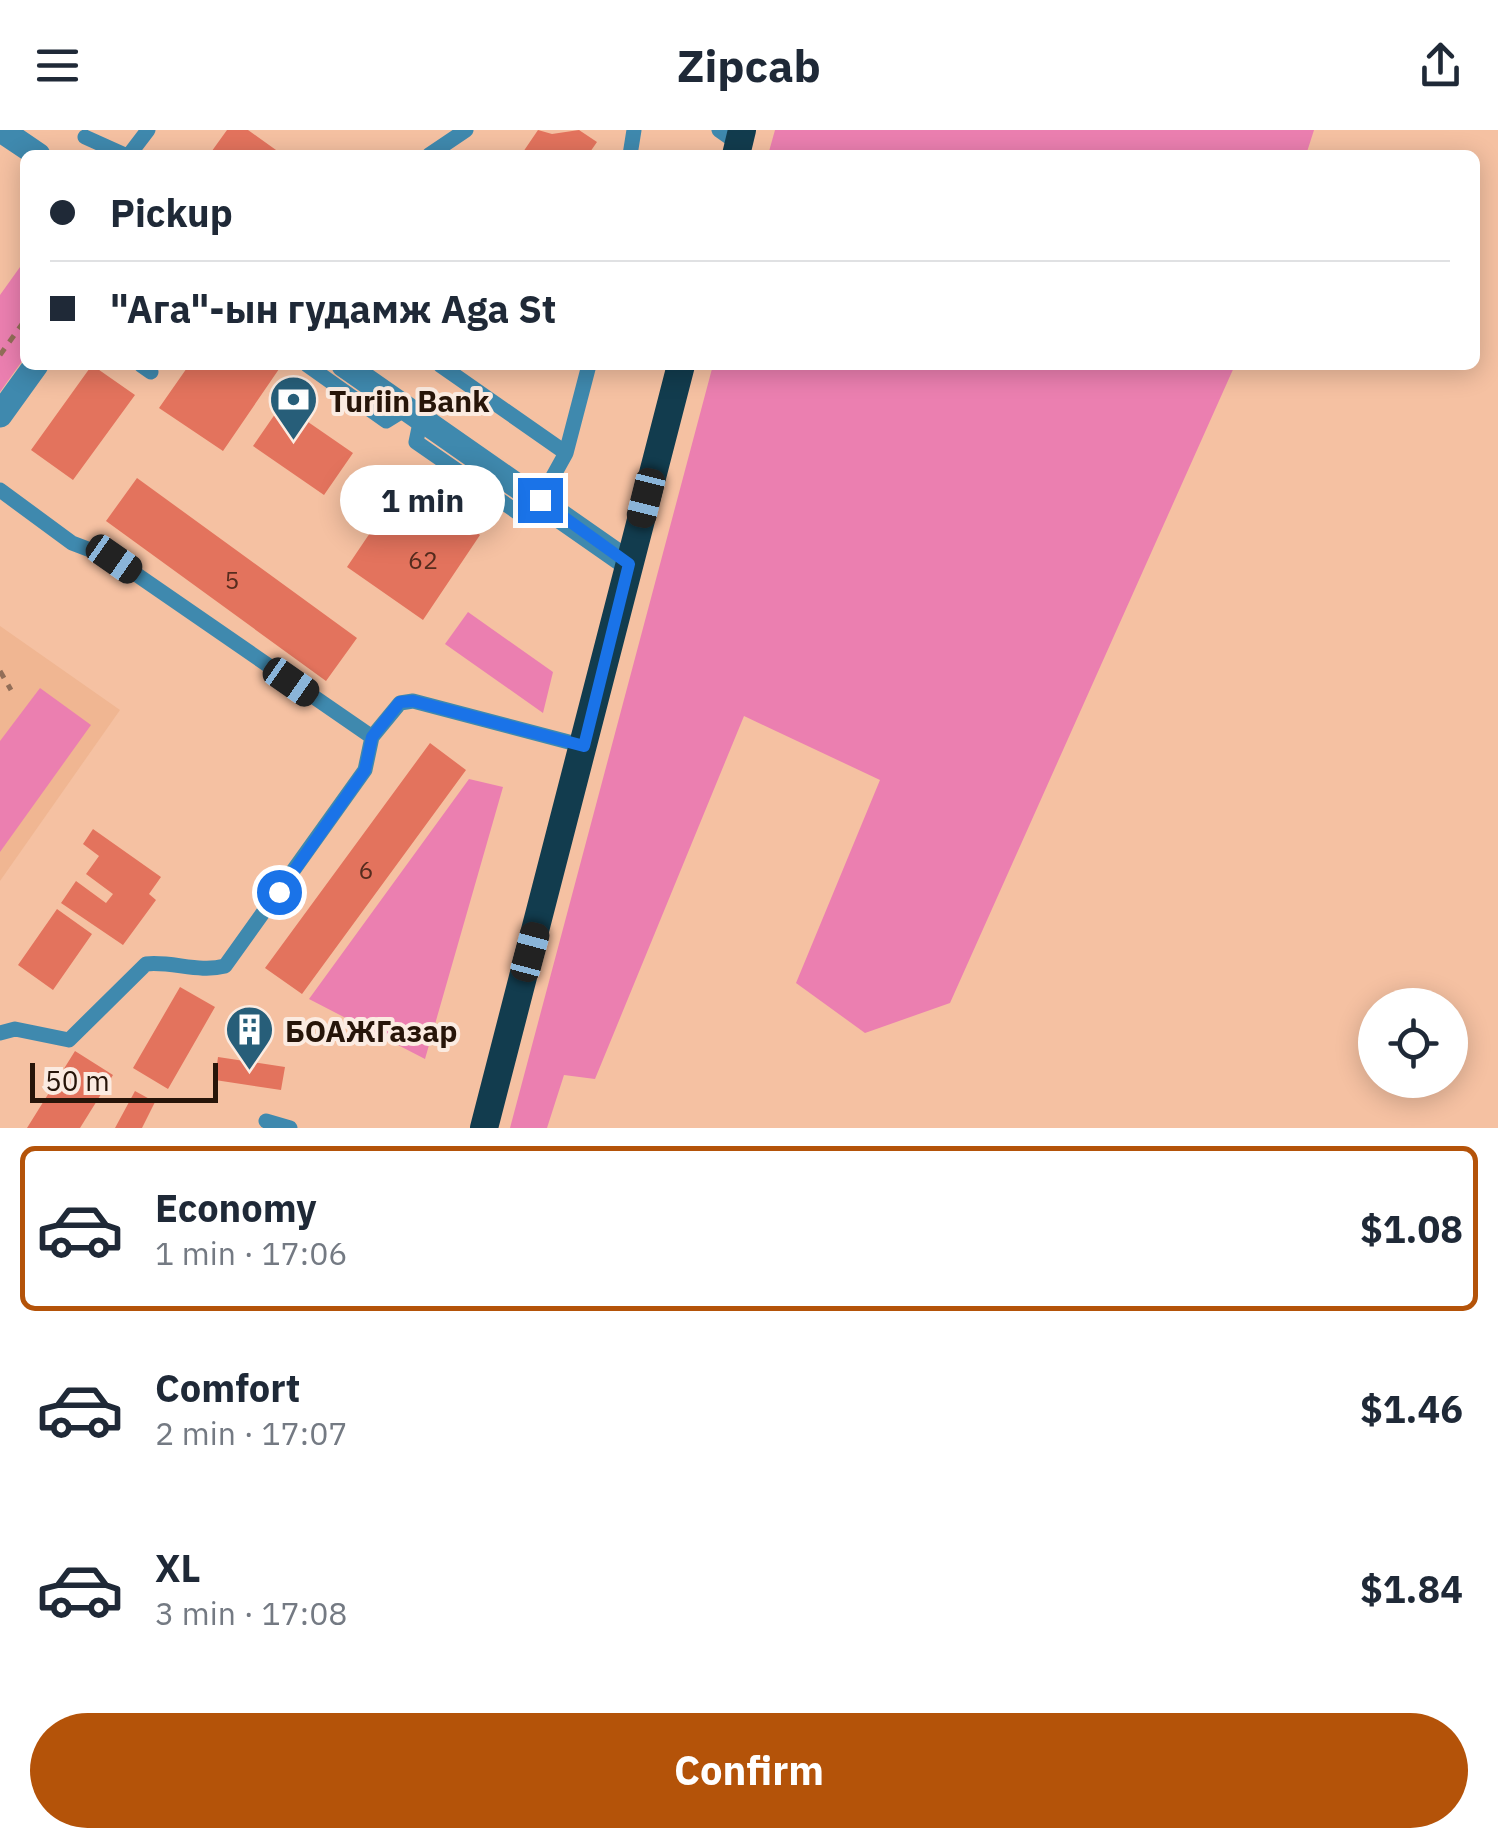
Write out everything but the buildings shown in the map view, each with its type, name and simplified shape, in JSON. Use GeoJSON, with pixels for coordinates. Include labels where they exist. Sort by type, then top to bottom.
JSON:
{"type":"FeatureCollection","features":[{"type":"Feature","properties":{"kind":"highway"},"geometry":{"type":"LineString","coordinates":[[484,1128],[680,370]]}},
{"type":"Feature","properties":{"kind":"street"},"geometry":{"type":"LineString","coordinates":[[1,130],[31,150]]}},
{"type":"Feature","properties":{"kind":"street"},"geometry":{"type":"LineString","coordinates":[[0,415],[32,370]]}},
{"type":"Feature","properties":{"kind":"street"},"geometry":{"type":"LineString","coordinates":[[351,370],[414,413],[534,509],[629,564]]}},
{"type":"Feature","properties":{"kind":"lane"},"geometry":{"type":"LineString","coordinates":[[131,150],[148,130]]}},
{"type":"Feature","properties":{"kind":"lane"},"geometry":{"type":"LineString","coordinates":[[436,150],[466,130]]}},
{"type":"Feature","properties":{"kind":"lane"},"geometry":{"type":"LineString","coordinates":[[84,133],[117,150]]}},
{"type":"Feature","properties":{"kind":"lane"},"geometry":{"type":"LineString","coordinates":[[315,370],[386,422],[414,413]]}},
{"type":"Feature","properties":{"kind":"lane"},"geometry":{"type":"LineString","coordinates":[[447,370],[566,453]]}},
{"type":"Feature","properties":{"kind":"lane"},"geometry":{"type":"LineString","coordinates":[[534,509],[566,453],[588,370]]}},
{"type":"Feature","properties":{"kind":"lane"},"geometry":{"type":"LineString","coordinates":[[0,490],[72,542],[114,559],[372,737]]}},
{"type":"Feature","properties":{"kind":"lane"},"geometry":{"type":"LineString","coordinates":[[0,1033],[15,1030],[68,1040],[146,964],[163,962],[212,970],[224,966],[365,770],[372,737],[400,702],[413,701],[584,746]]}},
{"type":"Feature","properties":{"kind":"lane"},"geometry":{"type":"LineString","coordinates":[[266,1121],[290,1128]]}},
{"type":"Feature","properties":{"kind":"path"},"geometry":{"type":"LineString","coordinates":[[0,355],[20,327]]}},
{"type":"Feature","properties":{"kind":"path"},"geometry":{"type":"LineString","coordinates":[[0,671],[11,690]]}},
{"type":"Feature","properties":{"kind":"shaded area"},"geometry":{"type":"Polygon","coordinates":[[[775,130],[1314,130],[1308,150],[769,150],[775,130]]]}},
{"type":"Feature","properties":{"kind":"shaded area"},"geometry":{"type":"Polygon","coordinates":[[[20,267],[20,364],[0,392],[0,295],[20,267]]]}},
{"type":"Feature","properties":{"kind":"shaded area"},"geometry":{"type":"Polygon","coordinates":[[[712,370],[1233,370],[950,1003],[865,1033],[796,983],[880,780],[744,716],[595,1079],[564,1075],[547,1128],[510,1128],[712,370]]]}},
{"type":"Feature","properties":{"kind":"shaded area"},"geometry":{"type":"Polygon","coordinates":[[[468,612],[553,672],[543,713],[445,644],[468,612]]]}},
{"type":"Feature","properties":{"kind":"shaded area"},"geometry":{"type":"Polygon","coordinates":[[[0,626],[120,710],[0,881],[0,626]]]}},
{"type":"Feature","properties":{"kind":"shaded area"},"geometry":{"type":"Polygon","coordinates":[[[40,688],[91,725],[0,852],[0,741],[40,688]]]}},
{"type":"Feature","properties":{"kind":"shaded area"},"geometry":{"type":"Polygon","coordinates":[[[469,779],[503,787],[425,1059],[309,999],[469,779]]]}},
{"type":"Feature","properties":{"kind":"place","name":"Turiin Bank"},"geometry":{"type":"Point","coordinates":[294,442]}},
{"type":"Feature","properties":{"kind":"place","name":"БОАЖГазар"},"geometry":{"type":"Point","coordinates":[250,1072]}},
{"type":"Feature","properties":{"kind":"route"},"geometry":{"type":"LineString","coordinates":[[279,892],[365,770],[372,737],[400,702],[413,701],[584,746],[629,564],[540,500]]}}]}
